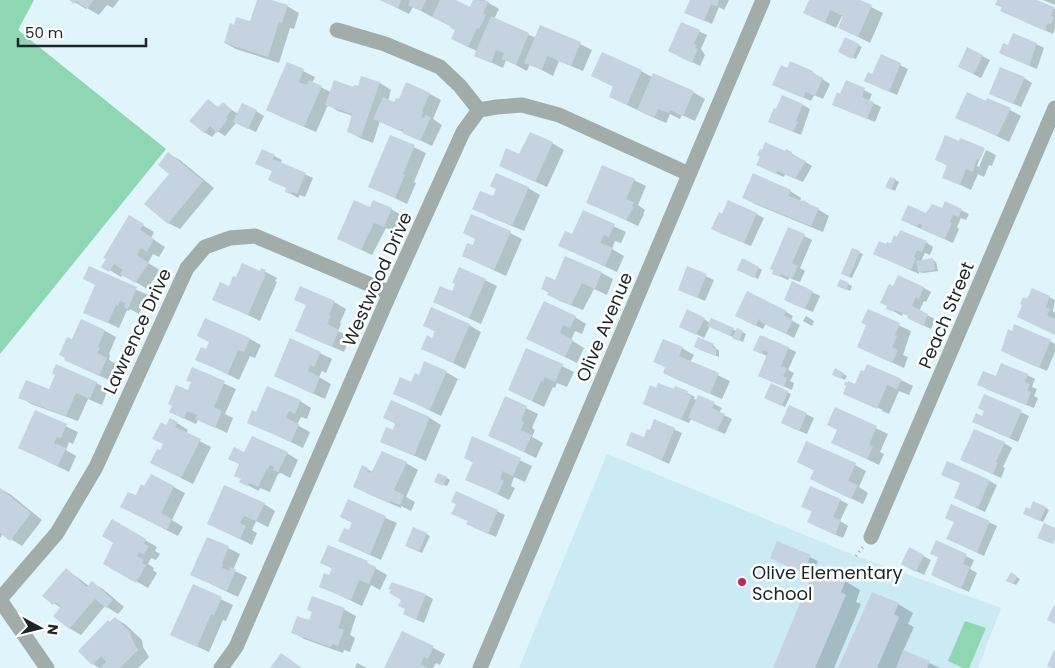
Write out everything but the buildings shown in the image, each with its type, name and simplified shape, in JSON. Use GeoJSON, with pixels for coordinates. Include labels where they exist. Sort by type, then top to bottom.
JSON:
{"type":"FeatureCollection","features":[{"type":"Feature","properties":{"kind":"street","name":"Olive Avenue"},"geometry":{"type":"LineString","coordinates":[[480,668],[763,0]]}},
{"type":"Feature","properties":{"kind":"street"},"geometry":{"type":"LineString","coordinates":[[337,30],[385,44],[440,67],[460,86],[479,110],[522,105],[559,115],[689,174]]}},
{"type":"Feature","properties":{"kind":"street","name":"Peach Street"},"geometry":{"type":"LineString","coordinates":[[870,537],[1055,108]]}},
{"type":"Feature","properties":{"kind":"street","name":"Westwood Drive"},"geometry":{"type":"LineString","coordinates":[[221,668],[236,647],[390,293],[463,132],[479,110]]}},
{"type":"Feature","properties":{"kind":"street","name":"Lawrence Drive"},"geometry":{"type":"LineString","coordinates":[[0,600],[57,533],[96,467],[187,268],[205,247],[230,238],[255,236],[390,293]]}},
{"type":"Feature","properties":{"kind":"street"},"geometry":{"type":"LineString","coordinates":[[0,600],[47,668]]}},
{"type":"Feature","properties":{"kind":"shaded area","name":"Olive Elementary School"},"geometry":{"type":"Polygon","coordinates":[[[607,454],[856,556],[1001,608],[978,668],[519,668],[607,454]]]}},
{"type":"Feature","properties":{"kind":"green space"},"geometry":{"type":"Polygon","coordinates":[[[0,0],[34,0],[18,30],[166,149],[0,354],[0,0]]]}},
{"type":"Feature","properties":{"kind":"green space"},"geometry":{"type":"Polygon","coordinates":[[[965,621],[986,628],[969,668],[963,668],[948,661],[965,621]]]}},
{"type":"Feature","properties":{"kind":"place","name":"Olive Elementary School"},"geometry":{"type":"Point","coordinates":[742,582]}}]}
